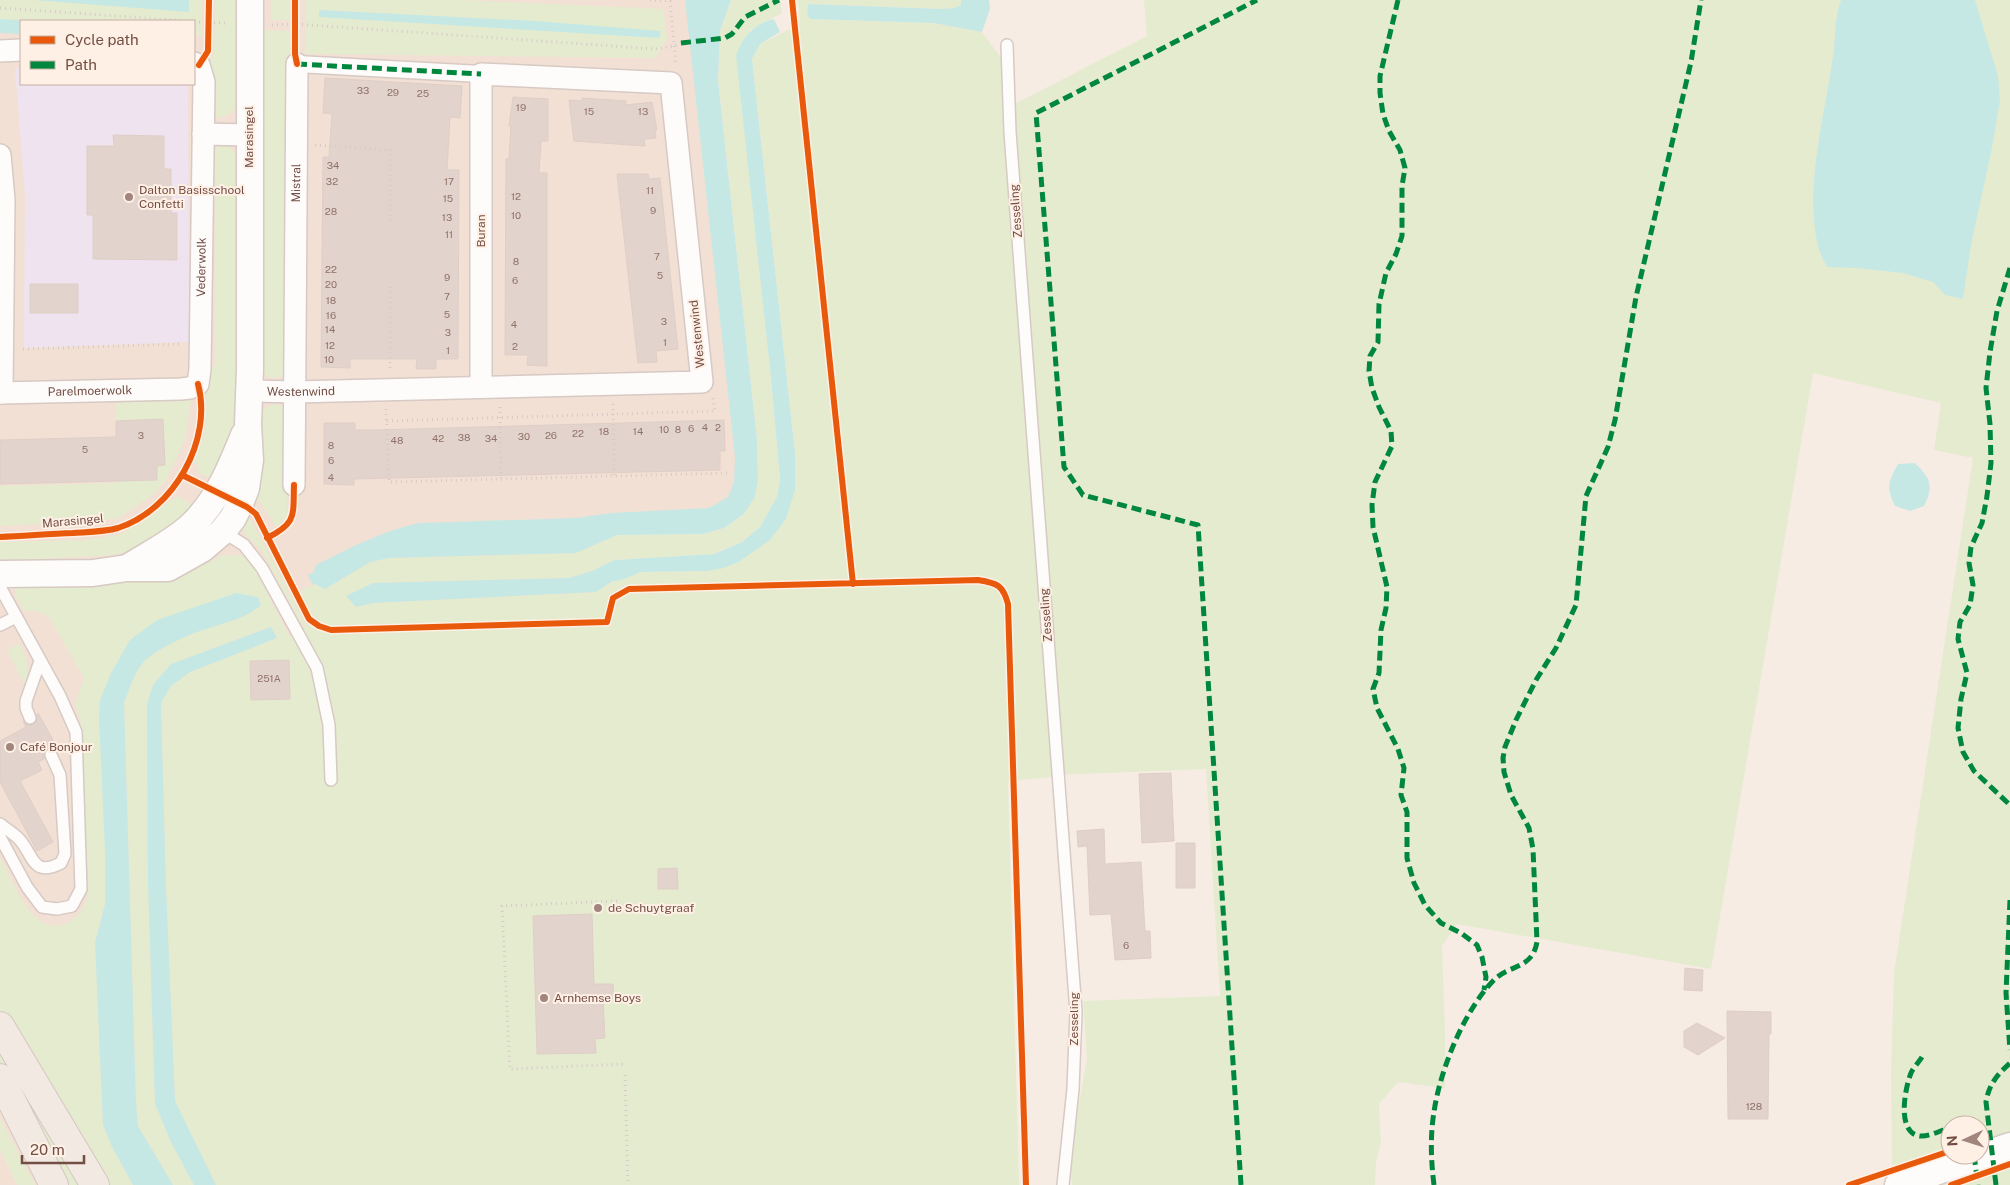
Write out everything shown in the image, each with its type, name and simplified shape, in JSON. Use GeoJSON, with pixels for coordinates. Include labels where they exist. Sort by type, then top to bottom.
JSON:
{"type":"FeatureCollection","features":[{"type":"Feature","properties":{"kind":"main road"},"geometry":{"type":"LineString","coordinates":[[0,1026],[95,1185]]}},
{"type":"Feature","properties":{"kind":"main road"},"geometry":{"type":"LineString","coordinates":[[0,1078],[54,1185]]}},
{"type":"Feature","properties":{"kind":"street","name":"Marasingel"},"geometry":{"type":"LineString","coordinates":[[0,574],[168,568],[202,549],[213,522],[240,504],[246,488],[250,460],[248,425],[250,12]]}},
{"type":"Feature","properties":{"kind":"street"},"geometry":{"type":"LineString","coordinates":[[0,51],[20,50]]}},
{"type":"Feature","properties":{"kind":"street","name":"Vederwolk"},"geometry":{"type":"LineString","coordinates":[[181,389],[190,388],[198,384],[200,344],[204,82],[199,66],[195,64]]}},
{"type":"Feature","properties":{"kind":"street"},"geometry":{"type":"LineString","coordinates":[[297,64],[671,83]]}},
{"type":"Feature","properties":{"kind":"street","name":"Mistral"},"geometry":{"type":"LineString","coordinates":[[294,485],[297,64]]}},
{"type":"Feature","properties":{"kind":"street","name":"Buran"},"geometry":{"type":"LineString","coordinates":[[481,74],[490,387]]}},
{"type":"Feature","properties":{"kind":"street","name":"Westenwind"},"geometry":{"type":"LineString","coordinates":[[249,390],[295,392],[702,382],[671,83]]}},
{"type":"Feature","properties":{"kind":"street"},"geometry":{"type":"LineString","coordinates":[[203,134],[249,135]]}},
{"type":"Feature","properties":{"kind":"street"},"geometry":{"type":"LineString","coordinates":[[0,155],[2,200],[1,393]]}},
{"type":"Feature","properties":{"kind":"street","name":"Parelmoerwolk"},"geometry":{"type":"LineString","coordinates":[[1,393],[181,389]]}},
{"type":"Feature","properties":{"kind":"street"},"geometry":{"type":"LineString","coordinates":[[1898,1185],[2010,1146]]}},
{"type":"Feature","properties":{"kind":"lane","name":"Zesseling"},"geometry":{"type":"LineString","coordinates":[[1007,45],[1012,152],[1076,1012],[1073,1089],[1063,1185]]}},
{"type":"Feature","properties":{"kind":"lane"},"geometry":{"type":"LineString","coordinates":[[213,522],[244,545],[262,568],[317,668],[330,725],[331,780]]}},
{"type":"Feature","properties":{"kind":"lane"},"geometry":{"type":"LineString","coordinates":[[0,587],[60,696],[76,732],[81,889],[72,906],[57,909],[42,907],[27,887],[0,837]]}},
{"type":"Feature","properties":{"kind":"lane"},"geometry":{"type":"LineString","coordinates":[[0,625],[16,617]]}},
{"type":"Feature","properties":{"kind":"lane"},"geometry":{"type":"LineString","coordinates":[[30,718],[26,708],[26,701],[40,661]]}},
{"type":"Feature","properties":{"kind":"lane"},"geometry":{"type":"LineString","coordinates":[[0,824],[20,840],[39,867],[46,869],[60,863],[65,854],[60,776],[51,755]]}},
{"type":"Feature","properties":{"kind":"lane"},"geometry":{"type":"LineString","coordinates":[[64,827],[80,851]]}},
{"type":"Feature","properties":{"kind":"path"},"geometry":{"type":"LineString","coordinates":[[650,0],[670,2],[677,74],[671,83]]}},
{"type":"Feature","properties":{"kind":"path"},"geometry":{"type":"LineString","coordinates":[[0,8],[177,20]]}},
{"type":"Feature","properties":{"kind":"path"},"geometry":{"type":"LineString","coordinates":[[195,21],[209,23],[250,12],[295,24],[656,48],[674,46],[681,43]]}},
{"type":"Feature","properties":{"kind":"path"},"geometry":{"type":"LineString","coordinates":[[209,15],[209,32]]}},
{"type":"Feature","properties":{"kind":"path"},"geometry":{"type":"LineString","coordinates":[[295,16],[295,54],[297,64]]}},
{"type":"Feature","properties":{"kind":"path"},"geometry":{"type":"LineString","coordinates":[[296,144],[390,150],[390,224]]}},
{"type":"Feature","properties":{"kind":"path"},"geometry":{"type":"LineString","coordinates":[[390,287],[387,421],[389,482],[727,473]]}},
{"type":"Feature","properties":{"kind":"path"},"geometry":{"type":"LineString","coordinates":[[2,349],[200,344]]}},
{"type":"Feature","properties":{"kind":"path"},"geometry":{"type":"LineString","coordinates":[[387,421],[715,411],[712,381],[702,382]]}},
{"type":"Feature","properties":{"kind":"path"},"geometry":{"type":"LineString","coordinates":[[612,384],[614,476]]}},
{"type":"Feature","properties":{"kind":"path"},"geometry":{"type":"LineString","coordinates":[[490,387],[500,418],[502,479]]}},
{"type":"Feature","properties":{"kind":"path"},"geometry":{"type":"LineString","coordinates":[[617,901],[502,906],[510,1069],[625,1064]]}},
{"type":"Feature","properties":{"kind":"path"},"geometry":{"type":"LineString","coordinates":[[625,1076],[628,1185]]}},
{"type":"Feature","properties":{"kind":"shaded area"},"geometry":{"type":"Polygon","coordinates":[[[0,0],[695,0],[741,494],[692,518],[610,523],[626,1185],[0,1185],[0,0]]]}},
{"type":"Feature","properties":{"kind":"shaded area"},"geometry":{"type":"Polygon","coordinates":[[[20,67],[20,85],[188,86],[189,342],[24,348],[25,195],[15,69],[20,67]]]}},
{"type":"Feature","properties":{"kind":"green space"},"geometry":{"type":"Polygon","coordinates":[[[0,0],[202,0],[202,36],[195,36],[195,20],[20,20],[0,28],[0,0]]]}},
{"type":"Feature","properties":{"kind":"green space"},"geometry":{"type":"Polygon","coordinates":[[[215,0],[235,0],[238,104],[230,113],[211,117],[208,66],[214,53],[215,0]]]}},
{"type":"Feature","properties":{"kind":"green space"},"geometry":{"type":"Polygon","coordinates":[[[271,0],[290,0],[290,20],[272,20],[271,0]]]}},
{"type":"Feature","properties":{"kind":"green space"},"geometry":{"type":"Polygon","coordinates":[[[305,0],[462,0],[663,9],[667,39],[656,58],[305,54],[305,0]]]}},
{"type":"Feature","properties":{"kind":"green space"},"geometry":{"type":"Polygon","coordinates":[[[731,0],[780,0],[782,13],[750,30],[771,378],[780,479],[777,497],[760,527],[742,542],[713,554],[614,560],[592,571],[569,578],[373,583],[347,596],[355,606],[373,603],[596,592],[611,582],[625,579],[639,572],[707,571],[770,540],[795,453],[752,59],[760,44],[800,24],[798,0],[961,0],[961,5],[942,9],[808,4],[807,15],[810,19],[933,23],[982,32],[1001,58],[1005,109],[1147,36],[1144,0],[2010,0],[2010,1185],[1896,1185],[1892,1173],[1891,1071],[1894,973],[1973,458],[1934,450],[1941,403],[1813,373],[1711,969],[1457,924],[1442,946],[1445,1088],[1398,1082],[1379,1104],[1381,1141],[1376,1163],[1375,1185],[1072,1185],[1070,1154],[1087,1059],[1083,1001],[1220,996],[1206,769],[1055,775],[1037,555],[1052,777],[1008,781],[1019,1185],[216,1185],[175,1101],[161,703],[171,686],[190,672],[277,638],[270,627],[171,664],[153,685],[147,705],[148,882],[155,1104],[171,1142],[194,1185],[173,1185],[138,1126],[124,703],[136,673],[147,659],[183,638],[249,613],[261,605],[258,597],[130,640],[105,851],[105,904],[95,943],[103,1124],[112,1147],[133,1185],[104,1185],[0,1012],[0,857],[24,904],[42,922],[52,926],[69,922],[80,912],[88,895],[80,718],[75,705],[84,678],[49,617],[37,611],[24,611],[15,595],[15,587],[189,571],[223,555],[246,556],[257,573],[289,636],[304,629],[262,551],[244,533],[242,526],[248,514],[307,627],[317,623],[300,591],[315,584],[325,589],[370,562],[389,558],[576,553],[617,535],[703,534],[724,528],[744,514],[755,497],[758,480],[757,440],[718,80],[720,31],[731,0]]]}},
{"type":"Feature","properties":{"kind":"green space"},"geometry":{"type":"Polygon","coordinates":[[[264,30],[289,31],[288,374],[270,378],[263,372],[261,93],[264,30]]]}},
{"type":"Feature","properties":{"kind":"green space"},"geometry":{"type":"Polygon","coordinates":[[[219,143],[231,149],[238,160],[237,391],[234,432],[215,480],[199,473],[194,461],[202,441],[206,422],[206,371],[215,366],[215,170],[207,163],[213,144],[219,143]]]}},
{"type":"Feature","properties":{"kind":"green space"},"geometry":{"type":"Polygon","coordinates":[[[191,400],[185,439],[165,482],[151,496],[117,519],[0,526],[0,486],[116,483],[116,403],[191,400]]]}},
{"type":"Feature","properties":{"kind":"green space"},"geometry":{"type":"Polygon","coordinates":[[[272,404],[284,406],[287,412],[287,515],[282,525],[275,526],[262,504],[250,497],[261,412],[272,404]]]}},
{"type":"Feature","properties":{"kind":"green space"},"geometry":{"type":"Polygon","coordinates":[[[177,496],[193,506],[173,528],[132,550],[114,555],[0,561],[0,542],[85,540],[122,534],[177,496]]]}},
{"type":"Feature","properties":{"kind":"green space"},"geometry":{"type":"Polygon","coordinates":[[[19,644],[27,663],[25,685],[7,650],[19,644]]]}},
{"type":"Feature","properties":{"kind":"green space"},"geometry":{"type":"Polygon","coordinates":[[[0,1039],[80,1185],[63,1185],[0,1062],[0,1039]]]}},
{"type":"Feature","properties":{"kind":"green space"},"geometry":{"type":"Polygon","coordinates":[[[0,1118],[35,1185],[17,1185],[0,1150],[0,1118]]]}},
{"type":"Feature","properties":{"kind":"water"},"geometry":{"type":"Polygon","coordinates":[[[33,0],[189,0],[189,12],[33,0]]]}},
{"type":"Feature","properties":{"kind":"water"},"geometry":{"type":"Polygon","coordinates":[[[685,0],[731,0],[720,31],[718,80],[757,440],[758,480],[755,497],[744,514],[724,528],[703,534],[617,535],[576,553],[389,558],[370,562],[325,589],[315,584],[313,585],[308,575],[313,573],[316,565],[379,535],[419,523],[576,518],[611,513],[709,508],[728,497],[734,482],[735,457],[685,0]]]}},
{"type":"Feature","properties":{"kind":"water"},"geometry":{"type":"Polygon","coordinates":[[[961,0],[989,0],[990,9],[982,32],[933,23],[810,19],[807,15],[808,4],[942,9],[961,5],[961,0]]]}},
{"type":"Feature","properties":{"kind":"water"},"geometry":{"type":"Polygon","coordinates":[[[1841,0],[1975,0],[1998,76],[2000,100],[1992,148],[1971,245],[1963,299],[1945,295],[1933,282],[1903,273],[1827,267],[1821,255],[1814,224],[1814,176],[1833,56],[1837,14],[1841,0]]]}},
{"type":"Feature","properties":{"kind":"water"},"geometry":{"type":"Polygon","coordinates":[[[319,10],[536,21],[661,31],[659,38],[319,17],[319,10]]]}},
{"type":"Feature","properties":{"kind":"water"},"geometry":{"type":"Polygon","coordinates":[[[0,19],[20,20],[20,34],[0,33],[0,19]]]}},
{"type":"Feature","properties":{"kind":"water"},"geometry":{"type":"Polygon","coordinates":[[[774,19],[780,32],[760,44],[752,59],[795,453],[795,490],[786,519],[770,540],[740,561],[724,568],[707,571],[640,572],[625,579],[611,582],[596,592],[373,603],[356,607],[346,596],[373,583],[569,578],[592,571],[614,560],[714,554],[742,542],[760,527],[777,497],[780,479],[736,55],[742,42],[750,32],[760,24],[774,19]]]}},
{"type":"Feature","properties":{"kind":"water"},"geometry":{"type":"Polygon","coordinates":[[[1915,463],[1928,478],[1930,488],[1924,506],[1910,511],[1895,506],[1890,494],[1889,485],[1898,464],[1915,463]]]}},
{"type":"Feature","properties":{"kind":"water"},"geometry":{"type":"Polygon","coordinates":[[[236,593],[258,597],[261,605],[243,616],[201,630],[155,653],[139,668],[124,703],[138,1126],[173,1185],[133,1185],[112,1147],[103,1125],[95,943],[105,904],[100,700],[111,673],[130,640],[157,620],[236,593]]]}},
{"type":"Feature","properties":{"kind":"water"},"geometry":{"type":"Polygon","coordinates":[[[271,627],[277,638],[190,672],[171,686],[161,703],[175,1101],[216,1185],[194,1185],[171,1142],[155,1104],[148,882],[147,705],[153,685],[171,664],[271,627]]]}},
{"type":"Feature","properties":{"kind":"building"},"geometry":{"type":"Polygon","coordinates":[[[325,78],[462,86],[460,118],[450,117],[447,170],[459,170],[458,359],[436,359],[436,369],[416,369],[417,359],[350,359],[350,368],[321,367],[323,157],[329,157],[332,114],[323,113],[325,78]]]}},
{"type":"Feature","properties":{"kind":"building"},"geometry":{"type":"Polygon","coordinates":[[[513,97],[548,99],[548,141],[541,141],[539,173],[547,173],[547,366],[527,365],[528,355],[505,355],[506,159],[509,159],[511,126],[509,126],[513,97]]]}},
{"type":"Feature","properties":{"kind":"building"},"geometry":{"type":"Polygon","coordinates":[[[582,98],[626,101],[626,105],[652,102],[657,130],[655,130],[656,138],[644,139],[645,146],[574,141],[569,100],[582,101],[582,98]]]}},
{"type":"Feature","properties":{"kind":"building","name":"Dalton Basisschool Confetti"},"geometry":{"type":"Polygon","coordinates":[[[113,135],[164,136],[164,169],[171,169],[171,213],[177,213],[177,260],[93,259],[93,215],[87,215],[87,146],[114,146],[113,135]]]}},
{"type":"Feature","properties":{"kind":"building"},"geometry":{"type":"Polygon","coordinates":[[[617,174],[648,174],[649,179],[660,178],[678,349],[656,351],[657,362],[638,363],[617,174]]]}},
{"type":"Feature","properties":{"kind":"building"},"geometry":{"type":"Polygon","coordinates":[[[30,284],[78,284],[78,313],[30,313],[30,284]]]}},
{"type":"Feature","properties":{"kind":"building"},"geometry":{"type":"Polygon","coordinates":[[[163,419],[165,465],[157,466],[157,480],[0,484],[0,440],[116,437],[116,421],[163,419]]]}},
{"type":"Feature","properties":{"kind":"building"},"geometry":{"type":"Polygon","coordinates":[[[724,420],[725,451],[720,451],[720,470],[354,479],[354,485],[324,484],[324,423],[355,423],[355,430],[376,430],[724,420]]]}},
{"type":"Feature","properties":{"kind":"building"},"geometry":{"type":"Polygon","coordinates":[[[289,660],[290,699],[251,700],[250,661],[289,660]]]}},
{"type":"Feature","properties":{"kind":"building"},"geometry":{"type":"Polygon","coordinates":[[[38,713],[59,751],[48,748],[44,754],[44,759],[38,762],[42,770],[20,781],[53,842],[37,851],[0,782],[0,741],[26,727],[23,721],[28,725],[33,725],[36,722],[38,713]]]}},
{"type":"Feature","properties":{"kind":"building"},"geometry":{"type":"Polygon","coordinates":[[[1171,773],[1174,841],[1142,843],[1139,774],[1171,773]]]}},
{"type":"Feature","properties":{"kind":"building"},"geometry":{"type":"Polygon","coordinates":[[[1104,829],[1105,864],[1141,862],[1145,931],[1150,931],[1151,958],[1115,960],[1111,914],[1090,915],[1087,846],[1078,847],[1077,831],[1104,829]]]}},
{"type":"Feature","properties":{"kind":"building"},"geometry":{"type":"Polygon","coordinates":[[[1176,843],[1195,843],[1195,888],[1176,888],[1176,843]]]}},
{"type":"Feature","properties":{"kind":"building"},"geometry":{"type":"Polygon","coordinates":[[[677,868],[678,889],[658,889],[658,869],[677,868]]]}},
{"type":"Feature","properties":{"kind":"building"},"geometry":{"type":"Polygon","coordinates":[[[592,914],[594,984],[613,984],[614,1000],[603,1000],[605,1038],[595,1039],[596,1053],[537,1054],[533,916],[592,914]]]}},
{"type":"Feature","properties":{"kind":"building"},"geometry":{"type":"Polygon","coordinates":[[[1685,968],[1703,970],[1702,991],[1684,990],[1685,968]]]}},
{"type":"Feature","properties":{"kind":"building"},"geometry":{"type":"Polygon","coordinates":[[[1727,1011],[1771,1012],[1768,1119],[1728,1119],[1727,1011]]]}},
{"type":"Feature","properties":{"kind":"building"},"geometry":{"type":"Polygon","coordinates":[[[1697,1023],[1725,1038],[1698,1055],[1684,1047],[1684,1031],[1697,1023]]]}},
{"type":"Feature","properties":{"kind":"marked path"},"geometry":{"type":"LineString","coordinates":[[681,43],[725,38],[732,34],[745,17],[779,0]]}},
{"type":"Feature","properties":{"kind":"marked path"},"geometry":{"type":"LineString","coordinates":[[1241,1185],[1198,525],[1083,495],[1064,467],[1036,113],[1257,0]]}},
{"type":"Feature","properties":{"kind":"marked path"},"geometry":{"type":"LineString","coordinates":[[1398,0],[1380,76],[1380,93],[1383,114],[1389,131],[1400,150],[1405,168],[1402,186],[1402,236],[1396,254],[1386,273],[1379,304],[1378,342],[1370,356],[1369,371],[1372,388],[1391,431],[1392,446],[1375,482],[1372,505],[1373,527],[1387,587],[1386,608],[1381,630],[1379,673],[1373,689],[1377,708],[1398,749],[1404,768],[1401,795],[1407,812],[1407,858],[1414,883],[1425,905],[1441,923],[1461,933],[1477,945],[1482,957],[1486,977],[1484,990]]}},
{"type":"Feature","properties":{"kind":"marked path"},"geometry":{"type":"LineString","coordinates":[[1434,1185],[1431,1148],[1434,1112],[1442,1078],[1455,1042],[1472,1008],[1482,994],[1499,976],[1530,958],[1537,942],[1533,849],[1529,828],[1511,795],[1504,772],[1503,758],[1505,747],[1516,720],[1536,680],[1556,648],[1576,605],[1586,496],[1608,447],[1615,420],[1636,297],[1691,62],[1701,0]]}},
{"type":"Feature","properties":{"kind":"marked path"},"geometry":{"type":"LineString","coordinates":[[297,64],[481,74]]}},
{"type":"Feature","properties":{"kind":"marked path"},"geometry":{"type":"LineString","coordinates":[[2010,268],[1997,311],[1986,388],[1990,424],[1991,463],[1987,496],[1982,523],[1971,547],[1969,563],[1973,585],[1970,605],[1960,622],[1958,639],[1967,673],[1961,699],[1958,728],[1963,752],[1974,771],[2010,805]]}},
{"type":"Feature","properties":{"kind":"marked path"},"geometry":{"type":"LineString","coordinates":[[2010,900],[2006,993],[2010,1050]]}},
{"type":"Feature","properties":{"kind":"marked path"},"geometry":{"type":"LineString","coordinates":[[1922,1057],[1912,1071],[1906,1089],[1905,1119],[1912,1133],[1920,1136],[1940,1131]]}},
{"type":"Feature","properties":{"kind":"marked path"},"geometry":{"type":"LineString","coordinates":[[1996,1185],[1986,1102],[1994,1080],[2010,1063]]}},
{"type":"Feature","properties":{"kind":"marked path"},"geometry":{"type":"LineString","coordinates":[[1975,1165],[1978,1185]]}},
{"type":"Feature","properties":{"kind":"cycle path"},"geometry":{"type":"LineString","coordinates":[[199,65],[208,51],[209,0]]}},
{"type":"Feature","properties":{"kind":"cycle path"},"geometry":{"type":"LineString","coordinates":[[295,0],[295,54],[297,64]]}},
{"type":"Feature","properties":{"kind":"cycle path"},"geometry":{"type":"LineString","coordinates":[[792,0],[853,584]]}},
{"type":"Feature","properties":{"kind":"cycle path"},"geometry":{"type":"LineString","coordinates":[[0,537],[113,529],[138,519],[156,506],[172,489],[185,470],[194,449],[200,428],[201,406],[198,384]]}},
{"type":"Feature","properties":{"kind":"cycle path"},"geometry":{"type":"LineString","coordinates":[[182,475],[247,507],[256,514],[309,619],[319,626],[331,630],[607,622],[613,598],[629,589],[978,580],[990,582],[998,586],[1004,593],[1008,604],[1026,1185]]}},
{"type":"Feature","properties":{"kind":"cycle path"},"geometry":{"type":"LineString","coordinates":[[267,538],[284,528],[291,518],[294,504],[294,485]]}},
{"type":"Feature","properties":{"kind":"cycle path"},"geometry":{"type":"LineString","coordinates":[[1849,1185],[1940,1154]]}},
{"type":"Feature","properties":{"kind":"cycle path"},"geometry":{"type":"LineString","coordinates":[[1951,1185],[2010,1164]]}},
{"type":"Feature","properties":{"kind":"place","name":"Dalton Basisschool Confetti"},"geometry":{"type":"Point","coordinates":[129,197]}},
{"type":"Feature","properties":{"kind":"place","name":"Café Bonjour"},"geometry":{"type":"Point","coordinates":[10,747]}},
{"type":"Feature","properties":{"kind":"place","name":"de Schuytgraaf"},"geometry":{"type":"Point","coordinates":[598,908]}},
{"type":"Feature","properties":{"kind":"place","name":"Arnhemse Boys"},"geometry":{"type":"Point","coordinates":[544,998]}}]}
